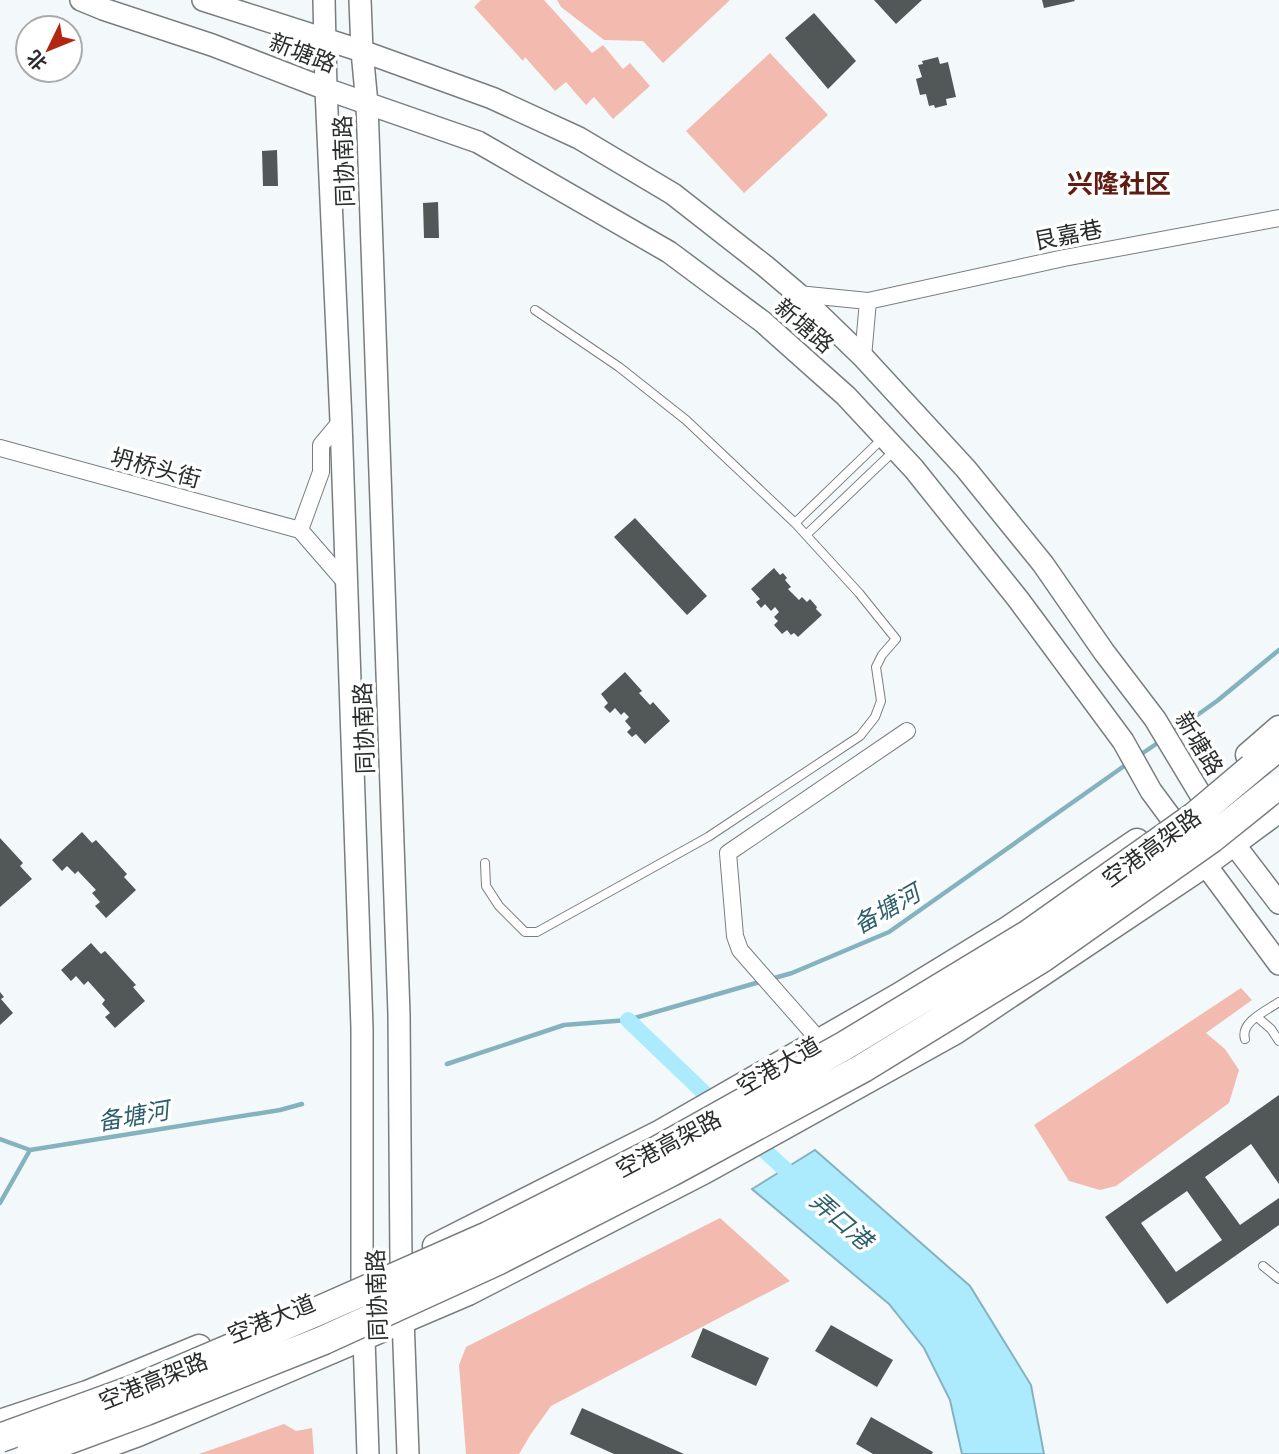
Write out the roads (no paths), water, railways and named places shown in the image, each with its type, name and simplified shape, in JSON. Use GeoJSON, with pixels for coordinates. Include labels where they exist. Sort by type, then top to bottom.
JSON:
{"type":"FeatureCollection","features":[{"type":"Feature","properties":{"kind":"highway","name":"空港高架路"},"geometry":{"type":"LineString","coordinates":[[0,1438],[140,1387],[318,1311],[488,1236],[658,1150],[844,1046],[1029,933],[1194,817],[1279,746]]}},
{"type":"Feature","properties":{"kind":"highway","name":"空港高架路"},"geometry":{"type":"LineString","coordinates":[[30,1454],[324,1340],[497,1261],[671,1172],[863,1068],[1042,958],[1212,838],[1279,784]]}},
{"type":"Feature","properties":{"kind":"main road","name":"新塘路"},"geometry":{"type":"LineString","coordinates":[[81,0],[478,142],[669,251],[763,322],[846,396],[890,442],[1018,599],[1123,741],[1152,791],[1279,964]]}},
{"type":"Feature","properties":{"kind":"main road","name":"新塘路"},"geometry":{"type":"LineString","coordinates":[[203,0],[362,51],[492,98],[579,138],[673,194],[798,293],[863,357],[966,469],[1042,564],[1155,719],[1217,822],[1279,903]]}},
{"type":"Feature","properties":{"kind":"main road","name":"同协南路"},"geometry":{"type":"LineString","coordinates":[[324,0],[362,1028],[362,1281],[368,1454]]}},
{"type":"Feature","properties":{"kind":"main road","name":"同协南路"},"geometry":{"type":"LineString","coordinates":[[360,0],[367,104],[399,1014],[401,1263],[408,1454]]}},
{"type":"Feature","properties":{"kind":"main road","name":"空港大道"},"geometry":{"type":"LineString","coordinates":[[0,1422],[87,1393],[362,1281],[661,1132],[898,996],[1009,928],[1171,817],[1279,729]]}},
{"type":"Feature","properties":{"kind":"main road"},"geometry":{"type":"LineString","coordinates":[[84,1454],[138,1434],[468,1293],[705,1171],[955,1032],[1206,864],[1279,810]]}},
{"type":"Feature","properties":{"kind":"street","name":"艮嘉巷"},"geometry":{"type":"LineString","coordinates":[[798,293],[868,301],[1063,258],[1279,218]]}},
{"type":"Feature","properties":{"kind":"street"},"geometry":{"type":"LineString","coordinates":[[863,357],[868,301]]}},
{"type":"Feature","properties":{"kind":"street"},"geometry":{"type":"LineString","coordinates":[[341,421],[321,445],[321,472],[300,530],[346,583]]}},
{"type":"Feature","properties":{"kind":"street","name":"坍桥头街"},"geometry":{"type":"LineString","coordinates":[[0,447],[300,530]]}},
{"type":"Feature","properties":{"kind":"street"},"geometry":{"type":"LineString","coordinates":[[820,1041],[740,950],[735,936],[728,853],[906,731]]}},
{"type":"Feature","properties":{"kind":"lane"},"geometry":{"type":"LineString","coordinates":[[485,863],[486,886],[499,906],[525,932],[537,932],[708,837],[860,736],[875,717],[881,701],[876,667],[882,654],[896,639],[859,593],[795,523],[687,420],[619,367],[535,310]]}},
{"type":"Feature","properties":{"kind":"lane"},"geometry":{"type":"LineString","coordinates":[[795,523],[890,442]]}},
{"type":"Feature","properties":{"kind":"lane"},"geometry":{"type":"LineString","coordinates":[[806,535],[890,442]]}},
{"type":"Feature","properties":{"kind":"lane"},"geometry":{"type":"LineString","coordinates":[[1245,1039],[1243,1033],[1247,1025],[1279,1002]]}},
{"type":"Feature","properties":{"kind":"lane"},"geometry":{"type":"LineString","coordinates":[[1257,1017],[1279,1041]]}},
{"type":"Feature","properties":{"kind":"lane"},"geometry":{"type":"LineString","coordinates":[[1263,1266],[1279,1279]]}},
{"type":"Feature","properties":{"kind":"water"},"geometry":{"type":"Polygon","coordinates":[[[815,1150],[970,1286],[1031,1385],[1044,1454],[962,1454],[950,1400],[924,1348],[889,1304],[752,1189],[815,1150]]]}},
{"type":"Feature","properties":{"kind":"waterway","name":"备塘河"},"geometry":{"type":"LineString","coordinates":[[1172,733],[1217,701],[1279,650]]}},
{"type":"Feature","properties":{"kind":"waterway","name":"备塘河"},"geometry":{"type":"LineString","coordinates":[[1137,757],[1162,740]]}},
{"type":"Feature","properties":{"kind":"waterway","name":"备塘河"},"geometry":{"type":"LineString","coordinates":[[771,979],[792,973],[889,932],[1127,764]]}},
{"type":"Feature","properties":{"kind":"waterway","name":"备塘河"},"geometry":{"type":"LineString","coordinates":[[447,1064],[564,1025],[628,1020],[763,981]]}},
{"type":"Feature","properties":{"kind":"waterway","name":"弄口港"},"geometry":{"type":"LineString","coordinates":[[628,1020],[720,1108]]}},
{"type":"Feature","properties":{"kind":"waterway","name":"备塘河"},"geometry":{"type":"LineString","coordinates":[[0,1139],[30,1150],[280,1110],[302,1104]]}},
{"type":"Feature","properties":{"kind":"waterway","name":"弄口港"},"geometry":{"type":"LineString","coordinates":[[751,1138],[799,1182]]}},
{"type":"Feature","properties":{"kind":"waterway","name":"备塘河"},"geometry":{"type":"LineString","coordinates":[[0,1203],[30,1150]]}},
{"type":"Feature","properties":{"kind":"district","name":"兴隆社区"},"geometry":{"type":"Point","coordinates":[1119,182]}}]}
